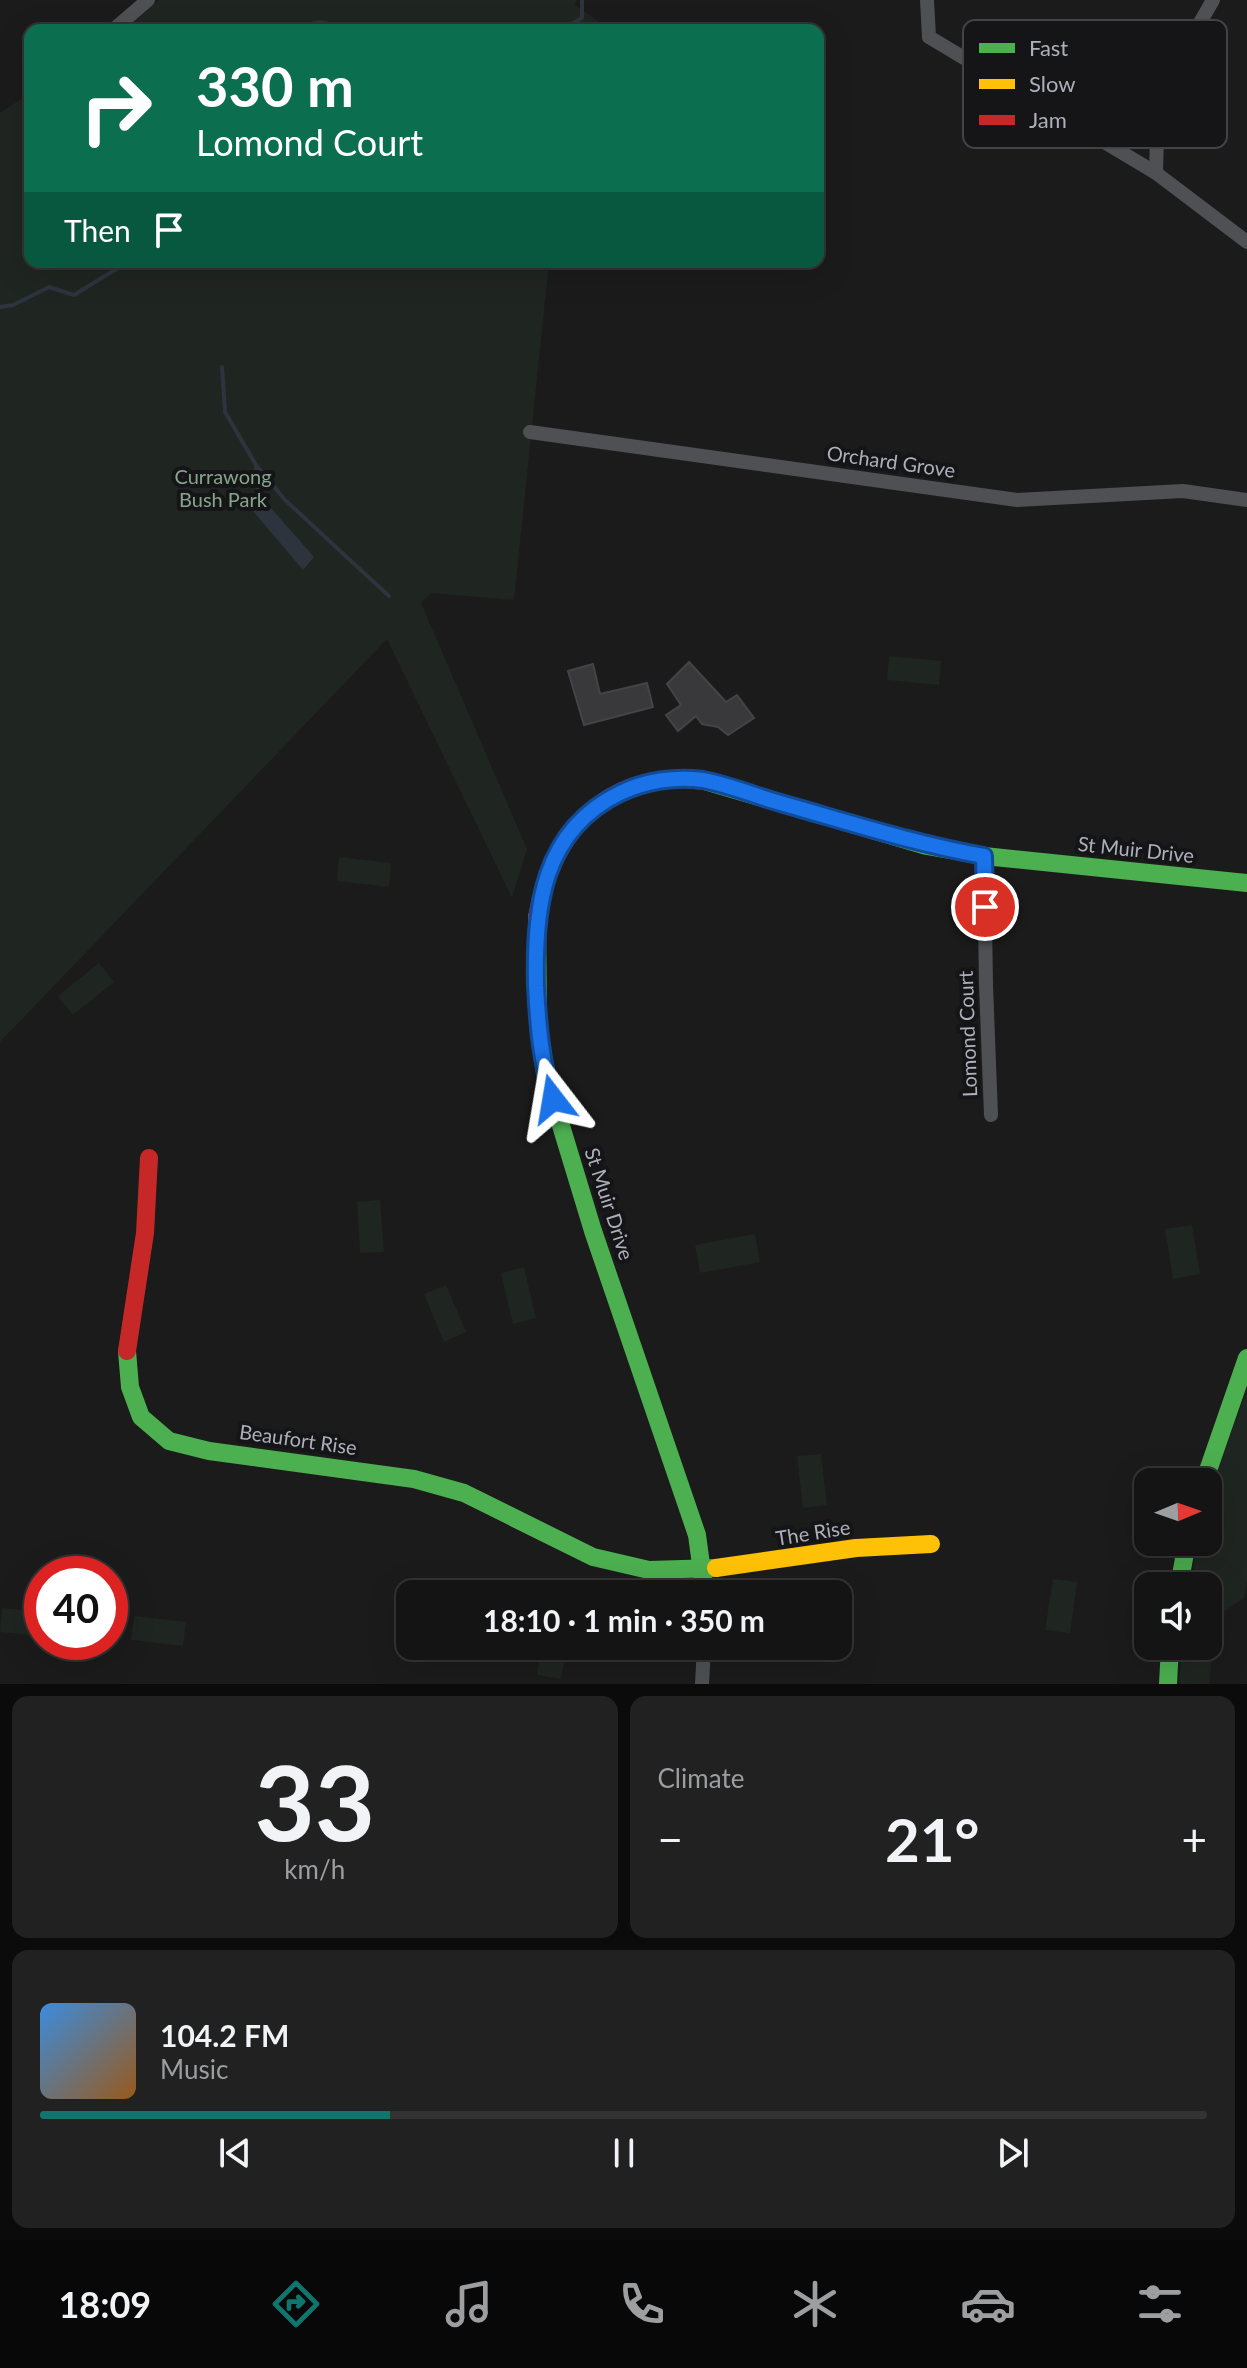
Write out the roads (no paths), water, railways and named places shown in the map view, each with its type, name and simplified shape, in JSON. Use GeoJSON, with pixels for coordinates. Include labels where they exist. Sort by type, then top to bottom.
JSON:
{"type":"FeatureCollection","features":[{"type":"Feature","properties":{"kind":"street"},"geometry":{"type":"LineString","coordinates":[[120,24],[148,0]]}},
{"type":"Feature","properties":{"kind":"street"},"geometry":{"type":"LineString","coordinates":[[927,0],[929,37],[963,57]]}},
{"type":"Feature","properties":{"kind":"street"},"geometry":{"type":"LineString","coordinates":[[1202,20],[1213,0]]}},
{"type":"Feature","properties":{"kind":"street"},"geometry":{"type":"LineString","coordinates":[[1114,148],[1156,173],[1247,242]]}},
{"type":"Feature","properties":{"kind":"street"},"geometry":{"type":"LineString","coordinates":[[1156,173],[1157,148]]}},
{"type":"Feature","properties":{"kind":"street","name":"Orchard Grove"},"geometry":{"type":"LineString","coordinates":[[530,432],[1017,500],[1183,491],[1247,500]]}},
{"type":"Feature","properties":{"kind":"street","name":"St Muir Drive"},"geometry":{"type":"LineString","coordinates":[[704,1580],[697,1535],[593,1231],[545,1073],[538,1025],[536,923],[543,885],[556,854],[587,814],[607,799],[650,781],[702,780],[927,846],[984,856],[1247,883]]}},
{"type":"Feature","properties":{"kind":"street","name":"Lomond Court"},"geometry":{"type":"LineString","coordinates":[[984,856],[991,1115]]}},
{"type":"Feature","properties":{"kind":"street","name":"Beaufort Rise"},"geometry":{"type":"LineString","coordinates":[[149,1158],[145,1233],[127,1352],[130,1387],[141,1417],[169,1441],[209,1451],[414,1479],[464,1493],[593,1557],[649,1570],[703,1570]]}},
{"type":"Feature","properties":{"kind":"street"},"geometry":{"type":"LineString","coordinates":[[1209,1468],[1247,1358]]}},
{"type":"Feature","properties":{"kind":"street","name":"The Rise"},"geometry":{"type":"LineString","coordinates":[[703,1570],[856,1548],[931,1544]]}},
{"type":"Feature","properties":{"kind":"street"},"geometry":{"type":"LineString","coordinates":[[702,1684],[703,1660]]}},
{"type":"Feature","properties":{"kind":"street"},"geometry":{"type":"LineString","coordinates":[[1168,1684],[1169,1660]]}},
{"type":"Feature","properties":{"kind":"waterway"},"geometry":{"type":"LineString","coordinates":[[572,24],[582,18],[582,0]]}},
{"type":"Feature","properties":{"kind":"waterway"},"geometry":{"type":"LineString","coordinates":[[310,24],[330,24]]}},
{"type":"Feature","properties":{"kind":"waterway"},"geometry":{"type":"LineString","coordinates":[[0,307],[13,305],[49,287],[74,295],[118,268]]}},
{"type":"Feature","properties":{"kind":"waterway"},"geometry":{"type":"LineString","coordinates":[[222,367],[225,412],[256,465],[285,500],[389,596]]}},
{"type":"Feature","properties":{"kind":"waterway"},"geometry":{"type":"LineString","coordinates":[[256,466],[259,503]]}},
{"type":"Feature","properties":{"kind":"park label","name":"Currawong Bush Park"},"geometry":{"type":"Point","coordinates":[223,488]}}]}
